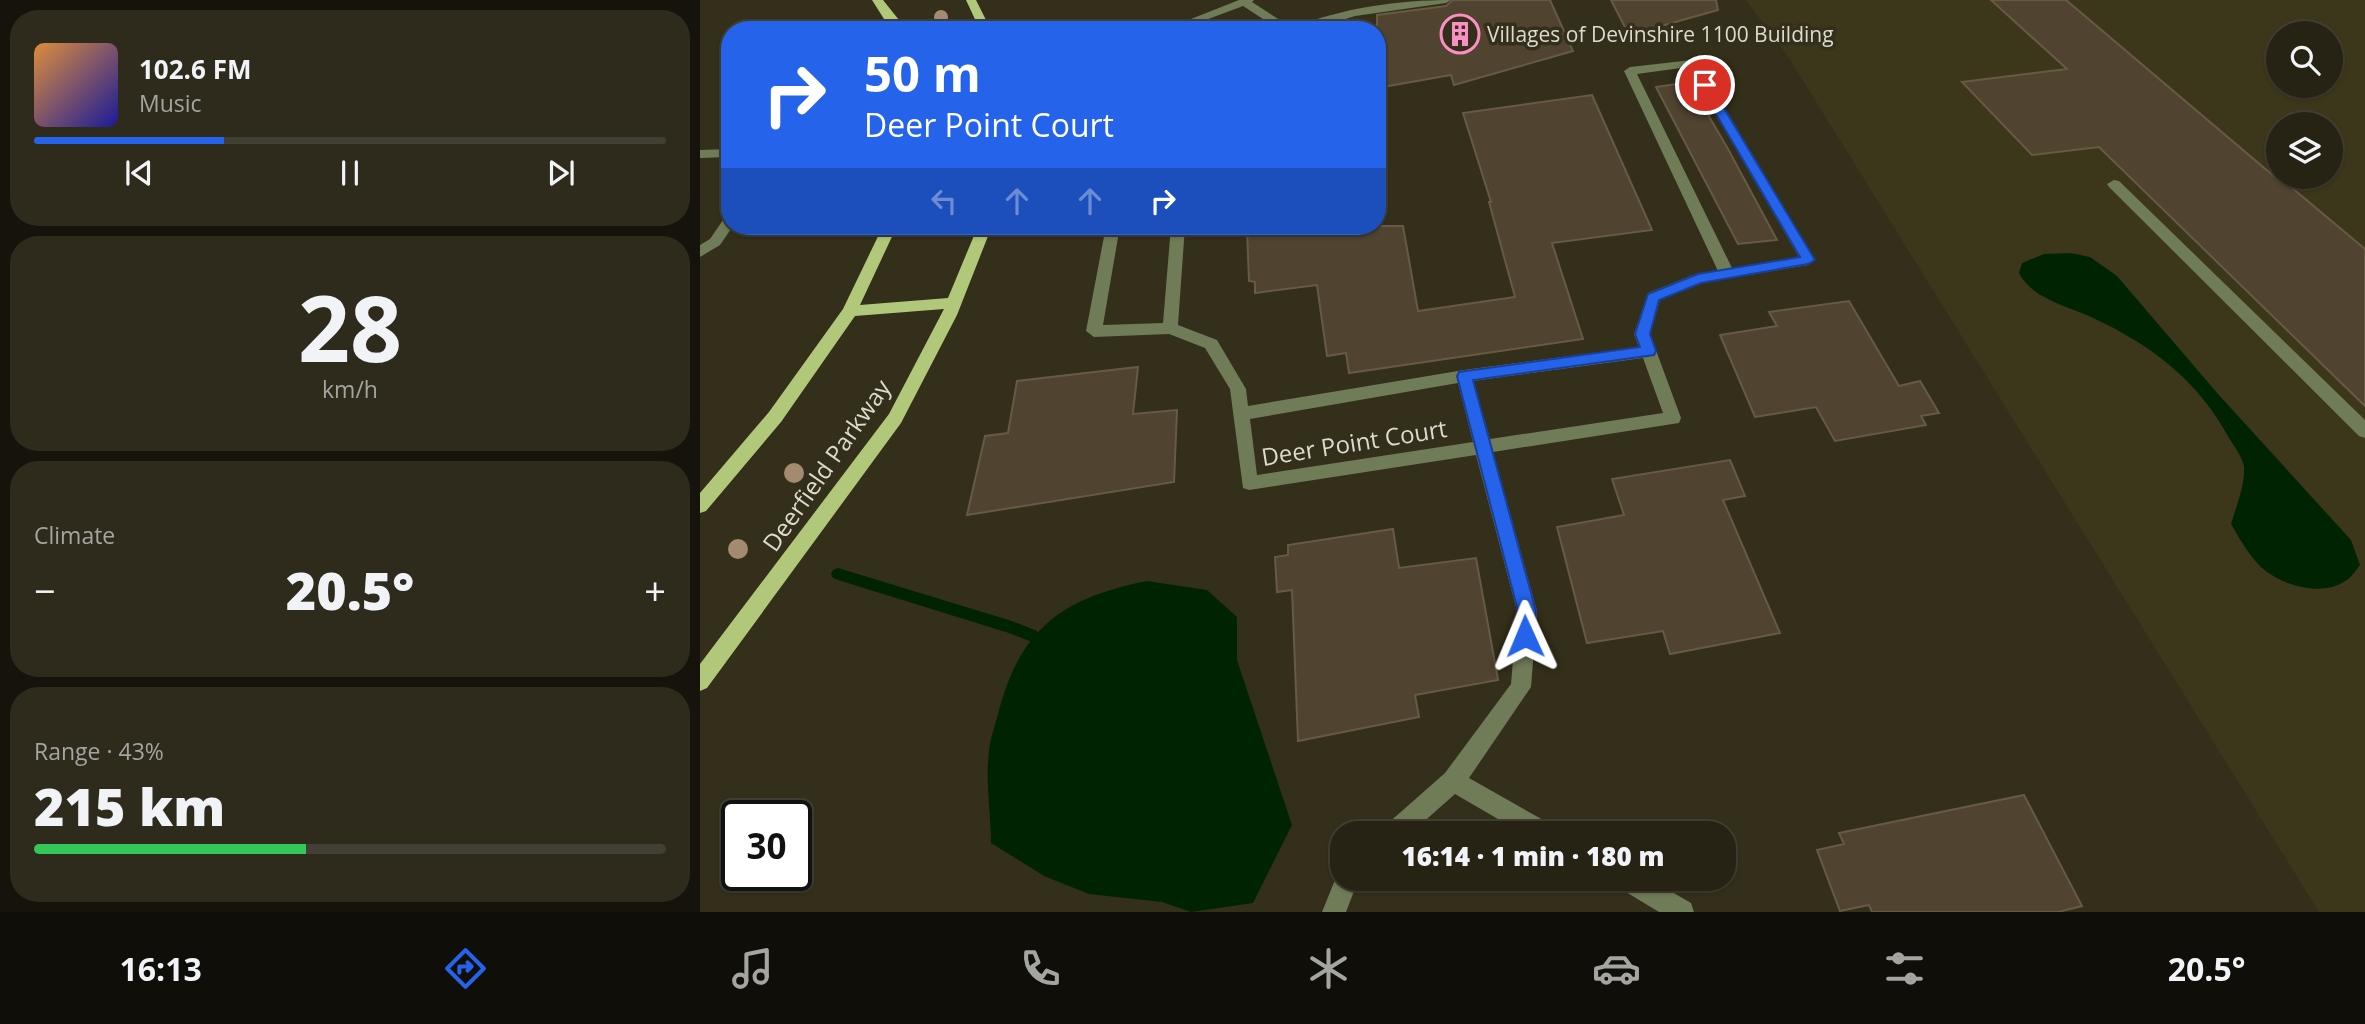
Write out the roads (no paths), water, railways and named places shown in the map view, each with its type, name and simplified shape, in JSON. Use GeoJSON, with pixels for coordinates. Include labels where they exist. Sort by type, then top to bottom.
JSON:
{"type":"FeatureCollection","features":[{"type":"Feature","properties":{"kind":"main road"},"geometry":{"type":"LineString","coordinates":[[877,0],[893,21]]}},
{"type":"Feature","properties":{"kind":"main road"},"geometry":{"type":"LineString","coordinates":[[971,0],[982,21]]}},
{"type":"Feature","properties":{"kind":"main road"},"geometry":{"type":"LineString","coordinates":[[700,506],[775,417],[850,311],[886,235]]}},
{"type":"Feature","properties":{"kind":"main road","name":"Deerfield Parkway"},"geometry":{"type":"LineString","coordinates":[[700,681],[895,418],[954,303],[981,235]]}},
{"type":"Feature","properties":{"kind":"main road"},"geometry":{"type":"LineString","coordinates":[[850,311],[954,303]]}},
{"type":"Feature","properties":{"kind":"street"},"geometry":{"type":"LineString","coordinates":[[1327,21],[1354,13],[1446,0]]}},
{"type":"Feature","properties":{"kind":"street"},"geometry":{"type":"LineString","coordinates":[[1193,21],[1247,1],[1275,21]]}},
{"type":"Feature","properties":{"kind":"street","name":"Deer Point Court"},"geometry":{"type":"LineString","coordinates":[[1111,235],[1094,331],[1170,328],[1211,344],[1238,389],[1249,483],[1673,418],[1642,334],[1653,297],[1698,279],[1727,274],[1808,260],[1692,63],[1630,71],[1727,274]]}},
{"type":"Feature","properties":{"kind":"street"},"geometry":{"type":"LineString","coordinates":[[700,154],[721,153]]}},
{"type":"Feature","properties":{"kind":"street"},"geometry":{"type":"LineString","coordinates":[[2114,184],[2365,431]]}},
{"type":"Feature","properties":{"kind":"street"},"geometry":{"type":"LineString","coordinates":[[700,252],[715,242],[721,233]]}},
{"type":"Feature","properties":{"kind":"street"},"geometry":{"type":"LineString","coordinates":[[1170,328],[1177,235]]}},
{"type":"Feature","properties":{"kind":"street","name":"Deer Point Court"},"geometry":{"type":"LineString","coordinates":[[1241,414],[1464,376],[1649,351]]}},
{"type":"Feature","properties":{"kind":"street"},"geometry":{"type":"LineString","coordinates":[[1408,821],[1453,781],[1521,687],[1527,611],[1464,376]]}},
{"type":"Feature","properties":{"kind":"street"},"geometry":{"type":"LineString","coordinates":[[1453,781],[1523,821]]}},
{"type":"Feature","properties":{"kind":"street"},"geometry":{"type":"LineString","coordinates":[[1334,912],[1342,891]]}},
{"type":"Feature","properties":{"kind":"street"},"geometry":{"type":"LineString","coordinates":[[1646,891],[1682,912]]}},
{"type":"Feature","properties":{"kind":"waterway"},"geometry":{"type":"LineString","coordinates":[[838,574],[1012,627],[1032,636]]}},
{"type":"Feature","properties":{"kind":"place","name":"Villages of Devinshire 1100 Building"},"geometry":{"type":"Point","coordinates":[1460,34]}}]}
